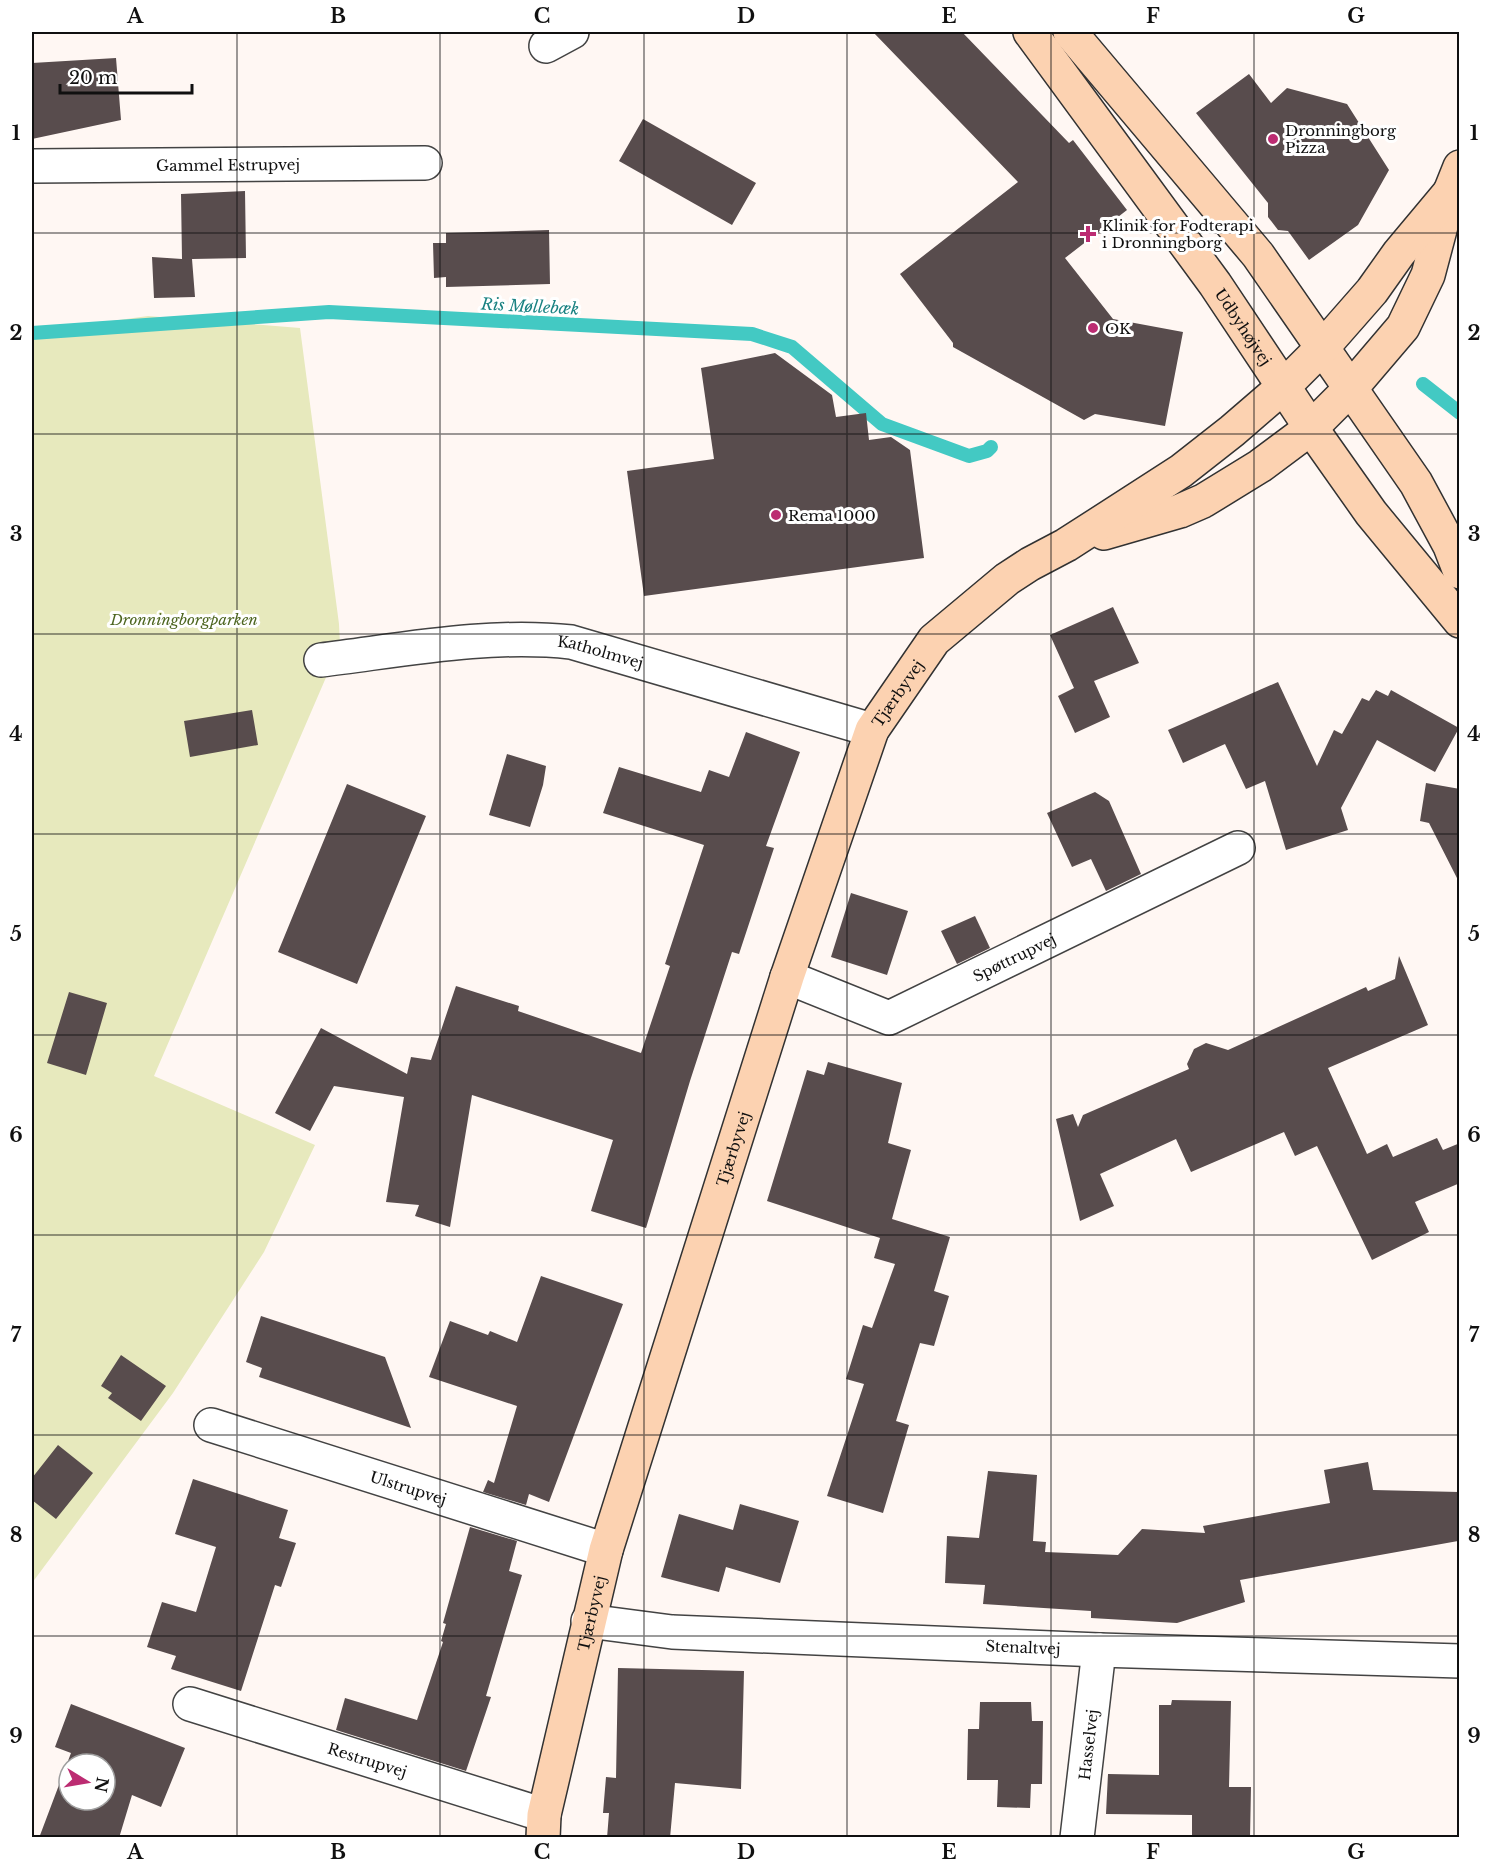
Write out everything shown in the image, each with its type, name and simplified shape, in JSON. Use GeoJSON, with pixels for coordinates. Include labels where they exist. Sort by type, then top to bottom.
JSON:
{"type":"FeatureCollection","features":[{"type":"Feature","properties":{"kind":"street","name":"Udbyhøjvej"},"geometry":{"type":"LineString","coordinates":[[1030,32],[1215,284],[1371,513],[1460,621]]}},
{"type":"Feature","properties":{"kind":"street"},"geometry":{"type":"LineString","coordinates":[[1070,32],[1258,255],[1416,483],[1450,546],[1460,572]]}},
{"type":"Feature","properties":{"kind":"street","name":"Gammel Estrupvej"},"geometry":{"type":"LineString","coordinates":[[32,166],[425,163]]}},
{"type":"Feature","properties":{"kind":"street","name":"Tjærbyvej"},"geometry":{"type":"LineString","coordinates":[[1066,545],[1180,511],[1203,501],[1260,466],[1311,428],[1351,388],[1403,327],[1428,275],[1455,179]]}},
{"type":"Feature","properties":{"kind":"street","name":"Tjærbyvej"},"geometry":{"type":"LineString","coordinates":[[544,1826],[588,1621],[606,1550],[787,978],[872,730],[934,640],[1007,579],[1066,545],[1181,471],[1283,387],[1322,348],[1372,291],[1455,179]]}},
{"type":"Feature","properties":{"kind":"street","name":"Katholmvej"},"geometry":{"type":"LineString","coordinates":[[321,660],[489,640],[545,639],[571,642],[872,730]]}},
{"type":"Feature","properties":{"kind":"street","name":"Spøttrupvej"},"geometry":{"type":"LineString","coordinates":[[787,978],[889,1018],[1238,848]]}},
{"type":"Feature","properties":{"kind":"street","name":"Ulstrupvej"},"geometry":{"type":"LineString","coordinates":[[211,1425],[606,1550]]}},
{"type":"Feature","properties":{"kind":"street","name":"Stenaltvej"},"geometry":{"type":"LineString","coordinates":[[588,1621],[672,1632],[1099,1650],[1460,1661]]}},
{"type":"Feature","properties":{"kind":"street","name":"Hasselvej"},"geometry":{"type":"LineString","coordinates":[[1077,1838],[1099,1650]]}},
{"type":"Feature","properties":{"kind":"street","name":"Restrupvej"},"geometry":{"type":"LineString","coordinates":[[190,1704],[544,1826]]}},
{"type":"Feature","properties":{"kind":"green space","name":"Dronningborgparken"},"geometry":{"type":"Polygon","coordinates":[[[148,316],[300,328],[340,645],[154,1076],[315,1145],[264,1252],[173,1393],[32,1583],[32,332],[148,316]]]}},
{"type":"Feature","properties":{"kind":"building"},"geometry":{"type":"Polygon","coordinates":[[[873,32],[962,32],[1069,143],[1073,140],[1127,210],[1065,258],[1113,319],[1183,332],[1165,426],[1095,414],[1084,420],[953,347],[953,343],[900,274],[1018,182],[873,32]]]}},
{"type":"Feature","properties":{"kind":"building"},"geometry":{"type":"Polygon","coordinates":[[[116,58],[121,120],[32,139],[32,63],[116,58]]]}},
{"type":"Feature","properties":{"kind":"building"},"geometry":{"type":"Polygon","coordinates":[[[1249,74],[1271,103],[1287,88],[1347,104],[1389,170],[1358,225],[1309,260],[1288,231],[1278,230],[1268,217],[1268,203],[1196,113],[1249,74]]]}},
{"type":"Feature","properties":{"kind":"building"},"geometry":{"type":"Polygon","coordinates":[[[643,119],[756,183],[732,225],[619,161],[643,119]]]}},
{"type":"Feature","properties":{"kind":"building"},"geometry":{"type":"Polygon","coordinates":[[[245,191],[246,258],[192,259],[195,297],[154,298],[152,257],[182,259],[181,194],[245,191]]]}},
{"type":"Feature","properties":{"kind":"building"},"geometry":{"type":"Polygon","coordinates":[[[549,230],[550,284],[446,287],[446,277],[434,278],[433,243],[446,243],[446,233],[549,230]]]}},
{"type":"Feature","properties":{"kind":"building","name":"Rema 1000"},"geometry":{"type":"Polygon","coordinates":[[[775,353],[832,395],[836,417],[866,413],[869,440],[891,437],[910,450],[924,558],[644,596],[627,471],[714,459],[701,368],[775,353]]]}},
{"type":"Feature","properties":{"kind":"building"},"geometry":{"type":"Polygon","coordinates":[[[1113,607],[1139,663],[1094,681],[1110,717],[1075,733],[1058,696],[1074,688],[1050,635],[1113,607]]]}},
{"type":"Feature","properties":{"kind":"building"},"geometry":{"type":"Polygon","coordinates":[[[1278,682],[1317,766],[1334,730],[1342,734],[1362,698],[1369,701],[1376,690],[1388,696],[1391,690],[1459,728],[1435,772],[1377,740],[1341,808],[1348,830],[1286,850],[1265,781],[1246,789],[1225,744],[1183,763],[1168,730],[1278,682]]]}},
{"type":"Feature","properties":{"kind":"building"},"geometry":{"type":"Polygon","coordinates":[[[252,710],[258,745],[190,757],[184,721],[252,710]]]}},
{"type":"Feature","properties":{"kind":"building"},"geometry":{"type":"Polygon","coordinates":[[[746,732],[800,752],[766,846],[774,848],[739,954],[732,952],[646,1228],[591,1211],[613,1140],[472,1095],[450,1227],[415,1216],[419,1205],[386,1202],[404,1097],[334,1086],[310,1131],[275,1113],[321,1028],[407,1074],[411,1057],[431,1060],[456,986],[519,1006],[518,1011],[641,1053],[670,966],[665,964],[704,845],[603,813],[619,767],[701,792],[709,770],[729,777],[746,732]]]}},
{"type":"Feature","properties":{"kind":"building"},"geometry":{"type":"Polygon","coordinates":[[[507,754],[546,766],[543,785],[530,827],[489,815],[507,754]]]}},
{"type":"Feature","properties":{"kind":"building"},"geometry":{"type":"Polygon","coordinates":[[[1426,783],[1460,789],[1460,884],[1429,823],[1420,821],[1426,783]]]}},
{"type":"Feature","properties":{"kind":"building"},"geometry":{"type":"Polygon","coordinates":[[[347,784],[426,816],[357,984],[278,952],[347,784]]]}},
{"type":"Feature","properties":{"kind":"building"},"geometry":{"type":"Polygon","coordinates":[[[1095,792],[1109,801],[1141,874],[1106,891],[1091,859],[1072,867],[1047,813],[1095,792]]]}},
{"type":"Feature","properties":{"kind":"building"},"geometry":{"type":"Polygon","coordinates":[[[851,893],[908,911],[887,975],[831,957],[851,893]]]}},
{"type":"Feature","properties":{"kind":"building"},"geometry":{"type":"Polygon","coordinates":[[[975,916],[990,948],[957,964],[941,931],[975,916]]]}},
{"type":"Feature","properties":{"kind":"building"},"geometry":{"type":"Polygon","coordinates":[[[1399,956],[1428,1025],[1328,1068],[1367,1154],[1387,1144],[1393,1157],[1437,1138],[1443,1150],[1460,1143],[1460,1183],[1415,1202],[1429,1232],[1372,1260],[1317,1146],[1295,1156],[1284,1132],[1191,1172],[1176,1139],[1100,1174],[1114,1206],[1080,1221],[1056,1119],[1073,1114],[1078,1127],[1083,1115],[1189,1069],[1187,1064],[1194,1049],[1206,1043],[1228,1050],[1366,987],[1368,991],[1395,979],[1399,956]]]}},
{"type":"Feature","properties":{"kind":"building"},"geometry":{"type":"Polygon","coordinates":[[[69,992],[107,1003],[86,1075],[47,1063],[69,992]]]}},
{"type":"Feature","properties":{"kind":"building"},"geometry":{"type":"Polygon","coordinates":[[[828,1062],[902,1083],[888,1143],[911,1150],[892,1219],[950,1237],[934,1291],[949,1296],[934,1346],[920,1343],[896,1421],[909,1425],[883,1513],[827,1496],[864,1384],[846,1379],[863,1325],[872,1328],[895,1264],[874,1258],[880,1238],[767,1201],[807,1070],[824,1075],[828,1062]]]}},
{"type":"Feature","properties":{"kind":"building"},"geometry":{"type":"Polygon","coordinates":[[[541,1276],[623,1304],[549,1502],[529,1494],[526,1505],[483,1492],[488,1480],[494,1483],[517,1406],[429,1377],[450,1321],[488,1335],[490,1331],[517,1342],[541,1276]]]}},
{"type":"Feature","properties":{"kind":"building"},"geometry":{"type":"Polygon","coordinates":[[[261,1316],[385,1357],[411,1428],[259,1377],[262,1368],[246,1362],[261,1316]]]}},
{"type":"Feature","properties":{"kind":"building"},"geometry":{"type":"Polygon","coordinates":[[[121,1355],[166,1386],[141,1421],[108,1398],[112,1393],[101,1386],[121,1355]]]}},
{"type":"Feature","properties":{"kind":"building"},"geometry":{"type":"Polygon","coordinates":[[[58,1445],[93,1473],[56,1519],[32,1500],[32,1478],[58,1445]]]}},
{"type":"Feature","properties":{"kind":"building"},"geometry":{"type":"Polygon","coordinates":[[[1368,1462],[1373,1490],[1459,1492],[1458,1541],[1240,1580],[1245,1602],[1177,1623],[1091,1618],[1091,1611],[983,1604],[985,1585],[945,1583],[947,1536],[979,1538],[988,1471],[1037,1475],[1033,1541],[1046,1542],[1045,1552],[1118,1555],[1142,1529],[1205,1533],[1203,1526],[1330,1503],[1324,1470],[1368,1462]]]}},
{"type":"Feature","properties":{"kind":"building"},"geometry":{"type":"Polygon","coordinates":[[[193,1479],[288,1510],[279,1538],[296,1543],[281,1587],[275,1585],[241,1691],[171,1669],[176,1656],[147,1647],[162,1602],[196,1612],[216,1547],[175,1534],[193,1479]]]}},
{"type":"Feature","properties":{"kind":"building"},"geometry":{"type":"Polygon","coordinates":[[[740,1504],[799,1521],[780,1583],[726,1567],[719,1592],[661,1577],[679,1514],[733,1530],[740,1504]]]}},
{"type":"Feature","properties":{"kind":"building"},"geometry":{"type":"Polygon","coordinates":[[[470,1527],[517,1541],[509,1571],[522,1575],[486,1696],[491,1697],[466,1771],[336,1730],[345,1698],[417,1720],[443,1642],[441,1641],[446,1624],[443,1623],[470,1527]]]}},
{"type":"Feature","properties":{"kind":"building"},"geometry":{"type":"Polygon","coordinates":[[[618,1668],[744,1671],[741,1789],[675,1783],[670,1838],[607,1838],[609,1813],[603,1813],[606,1777],[616,1778],[618,1668]]]}},
{"type":"Feature","properties":{"kind":"building"},"geometry":{"type":"Polygon","coordinates":[[[1172,1700],[1231,1701],[1229,1787],[1251,1787],[1250,1838],[1192,1838],[1192,1815],[1106,1814],[1108,1774],[1159,1775],[1159,1705],[1171,1705],[1172,1700]]]}},
{"type":"Feature","properties":{"kind":"building"},"geometry":{"type":"Polygon","coordinates":[[[980,1702],[1031,1702],[1032,1721],[1043,1721],[1042,1784],[1031,1784],[1030,1808],[997,1807],[998,1780],[967,1780],[968,1729],[979,1729],[980,1702]]]}},
{"type":"Feature","properties":{"kind":"building"},"geometry":{"type":"Polygon","coordinates":[[[71,1704],[185,1748],[161,1807],[132,1795],[119,1838],[39,1838],[57,1790],[57,1812],[117,1812],[117,1752],[68,1752],[55,1747],[71,1704]]]}},
{"type":"Feature","properties":{"kind":"waterway","name":"Ris Møllebæk"},"geometry":{"type":"LineString","coordinates":[[32,333],[329,312],[752,334],[792,347],[882,424],[969,456],[987,451],[991,447]]}},
{"type":"Feature","properties":{"kind":"waterway","name":"Ris Møllebæk"},"geometry":{"type":"LineString","coordinates":[[1423,384],[1460,413]]}},
{"type":"Feature","properties":{"kind":"place","name":"Dronningborg Pizza"},"geometry":{"type":"Point","coordinates":[1273,139]}},
{"type":"Feature","properties":{"kind":"place","name":"Klinik for Fodterapi i Dronningborg"},"geometry":{"type":"Point","coordinates":[1088,234]}},
{"type":"Feature","properties":{"kind":"place","name":"OK"},"geometry":{"type":"Point","coordinates":[1093,328]}},
{"type":"Feature","properties":{"kind":"place","name":"Rema 1000"},"geometry":{"type":"Point","coordinates":[776,515]}}]}
